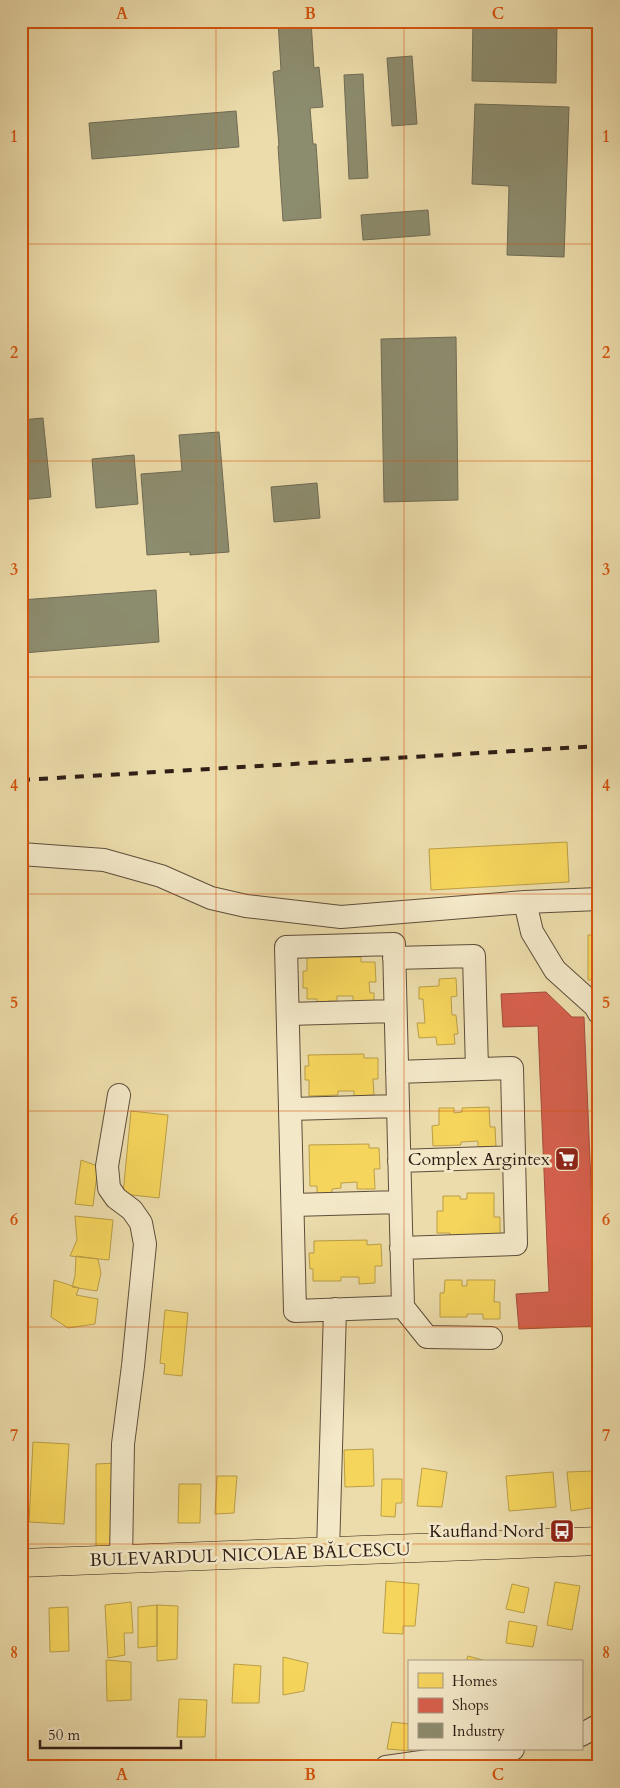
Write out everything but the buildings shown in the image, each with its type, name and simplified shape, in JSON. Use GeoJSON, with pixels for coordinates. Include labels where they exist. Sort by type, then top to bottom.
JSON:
{"type":"FeatureCollection","features":[{"type":"Feature","properties":{"kind":"main road","name":"BULEVARDUL NICOLAE BĂLCESCU"},"geometry":{"type":"LineString","coordinates":[[21,1563],[599,1541]]}},
{"type":"Feature","properties":{"kind":"street"},"geometry":{"type":"LineString","coordinates":[[21,854],[104,860],[161,876],[211,898],[246,906],[341,917],[525,902],[599,899]]}},
{"type":"Feature","properties":{"kind":"street"},"geometry":{"type":"LineString","coordinates":[[525,902],[532,932],[556,970],[595,1006],[599,1013]]}},
{"type":"Feature","properties":{"kind":"street"},"geometry":{"type":"LineString","coordinates":[[403,1307],[295,1310],[286,947],[394,944],[403,1307],[427,1337],[491,1338]]}},
{"type":"Feature","properties":{"kind":"street"},"geometry":{"type":"LineString","coordinates":[[394,958],[474,956],[477,1069]]}},
{"type":"Feature","properties":{"kind":"street"},"geometry":{"type":"LineString","coordinates":[[288,1014],[395,1011]]}},
{"type":"Feature","properties":{"kind":"street"},"geometry":{"type":"LineString","coordinates":[[397,1072],[512,1068],[516,1244],[401,1248]]}},
{"type":"Feature","properties":{"kind":"street"},"geometry":{"type":"LineString","coordinates":[[119,1095],[107,1166],[109,1188],[116,1198],[132,1210],[141,1223],[145,1244],[123,1444],[121,1560]]}},
{"type":"Feature","properties":{"kind":"street"},"geometry":{"type":"LineString","coordinates":[[290,1109],[398,1106]]}},
{"type":"Feature","properties":{"kind":"street"},"geometry":{"type":"LineString","coordinates":[[399,1161],[514,1157]]}},
{"type":"Feature","properties":{"kind":"street"},"geometry":{"type":"LineString","coordinates":[[293,1205],[400,1202]]}},
{"type":"Feature","properties":{"kind":"street"},"geometry":{"type":"LineString","coordinates":[[328,1552],[335,1310]]}},
{"type":"Feature","properties":{"kind":"street"},"geometry":{"type":"LineString","coordinates":[[582,1734],[599,1725]]}},
{"type":"Feature","properties":{"kind":"street"},"geometry":{"type":"LineString","coordinates":[[386,1767],[505,1750]]}},
{"type":"Feature","properties":{"kind":"railway"},"geometry":{"type":"LineString","coordinates":[[21,780],[599,746]]}},
{"type":"Feature","properties":{"kind":"place","name":"Complex Argintex"},"geometry":{"type":"Point","coordinates":[567,1159]}},
{"type":"Feature","properties":{"kind":"place","name":"Kaufland Nord"},"geometry":{"type":"Point","coordinates":[562,1531]}}]}
